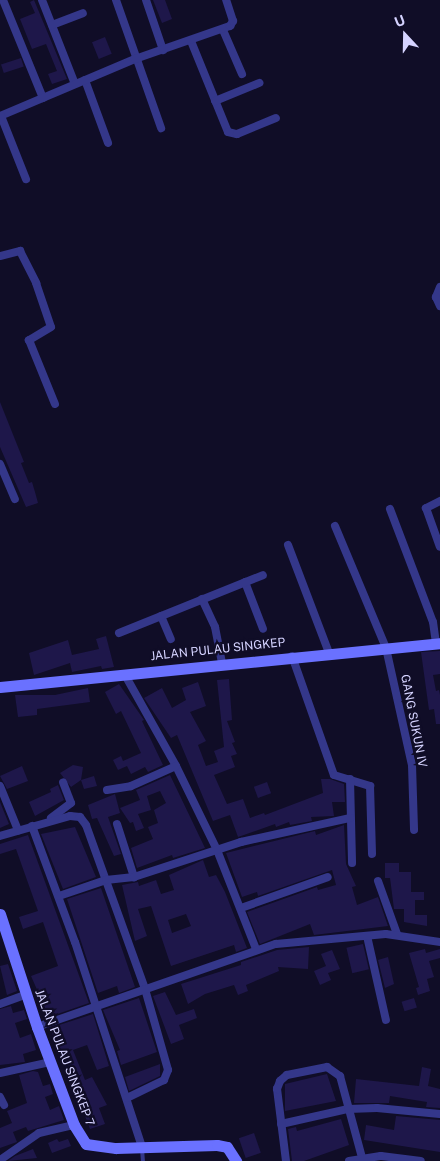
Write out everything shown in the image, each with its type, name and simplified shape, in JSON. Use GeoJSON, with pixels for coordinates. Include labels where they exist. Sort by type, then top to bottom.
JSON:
{"type":"FeatureCollection","features":[{"type":"Feature","properties":{"kind":"street"},"geometry":{"type":"LineString","coordinates":[[3,0],[43,98]]}},
{"type":"Feature","properties":{"kind":"street"},"geometry":{"type":"LineString","coordinates":[[42,0],[75,84]]}},
{"type":"Feature","properties":{"kind":"street"},"geometry":{"type":"LineString","coordinates":[[116,0],[161,128]]}},
{"type":"Feature","properties":{"kind":"street"},"geometry":{"type":"LineString","coordinates":[[146,0],[163,50]]}},
{"type":"Feature","properties":{"kind":"street"},"geometry":{"type":"LineString","coordinates":[[26,179],[0,116],[136,59],[223,30],[233,21],[226,0]]}},
{"type":"Feature","properties":{"kind":"street"},"geometry":{"type":"LineString","coordinates":[[52,25],[83,13]]}},
{"type":"Feature","properties":{"kind":"street"},"geometry":{"type":"LineString","coordinates":[[223,30],[242,74]]}},
{"type":"Feature","properties":{"kind":"street"},"geometry":{"type":"LineString","coordinates":[[191,41],[215,101],[231,134],[276,118]]}},
{"type":"Feature","properties":{"kind":"street"},"geometry":{"type":"LineString","coordinates":[[85,80],[108,143]]}},
{"type":"Feature","properties":{"kind":"street"},"geometry":{"type":"LineString","coordinates":[[215,101],[259,83]]}},
{"type":"Feature","properties":{"kind":"street"},"geometry":{"type":"LineString","coordinates":[[0,256],[20,251],[36,283],[50,325],[47,332],[29,340],[54,404]]}},
{"type":"Feature","properties":{"kind":"street"},"geometry":{"type":"LineString","coordinates":[[440,286],[436,297],[440,306]]}},
{"type":"Feature","properties":{"kind":"street"},"geometry":{"type":"LineString","coordinates":[[0,464],[16,499]]}},
{"type":"Feature","properties":{"kind":"street"},"geometry":{"type":"LineString","coordinates":[[440,501],[426,508],[440,547]]}},
{"type":"Feature","properties":{"kind":"street"},"geometry":{"type":"LineString","coordinates":[[390,509],[433,622],[438,643]]}},
{"type":"Feature","properties":{"kind":"street","name":"GANG SUKUN IV"},"geometry":{"type":"LineString","coordinates":[[336,526],[386,648],[412,765],[414,830]]}},
{"type":"Feature","properties":{"kind":"street"},"geometry":{"type":"LineString","coordinates":[[288,545],[329,653]]}},
{"type":"Feature","properties":{"kind":"street"},"geometry":{"type":"LineString","coordinates":[[119,633],[263,575]]}},
{"type":"Feature","properties":{"kind":"street"},"geometry":{"type":"LineString","coordinates":[[245,582],[263,629]]}},
{"type":"Feature","properties":{"kind":"street"},"geometry":{"type":"LineString","coordinates":[[202,600],[215,627],[222,663]]}},
{"type":"Feature","properties":{"kind":"street"},"geometry":{"type":"LineString","coordinates":[[161,616],[171,640]]}},
{"type":"Feature","properties":{"kind":"street","name":"JALAN PULAU SINGKEP"},"geometry":{"type":"LineString","coordinates":[[0,687],[125,675],[222,663],[438,643]]}},
{"type":"Feature","properties":{"kind":"street"},"geometry":{"type":"LineString","coordinates":[[292,656],[333,773],[367,782],[371,788],[372,854]]}},
{"type":"Feature","properties":{"kind":"street"},"geometry":{"type":"LineString","coordinates":[[125,675],[176,766],[217,850],[256,949]]}},
{"type":"Feature","properties":{"kind":"street"},"geometry":{"type":"LineString","coordinates":[[107,790],[131,786],[176,766]]}},
{"type":"Feature","properties":{"kind":"street"},"geometry":{"type":"LineString","coordinates":[[350,779],[352,862]]}},
{"type":"Feature","properties":{"kind":"street"},"geometry":{"type":"LineString","coordinates":[[43,823],[70,807],[70,798],[63,782]]}},
{"type":"Feature","properties":{"kind":"street"},"geometry":{"type":"LineString","coordinates":[[0,786],[18,830]]}},
{"type":"Feature","properties":{"kind":"street"},"geometry":{"type":"LineString","coordinates":[[0,836],[70,816],[82,818],[145,989],[168,1075],[127,1098]]}},
{"type":"Feature","properties":{"kind":"street"},"geometry":{"type":"LineString","coordinates":[[58,896],[106,880],[134,877],[217,850],[350,818]]}},
{"type":"Feature","properties":{"kind":"street"},"geometry":{"type":"LineString","coordinates":[[117,824],[134,877]]}},
{"type":"Feature","properties":{"kind":"street"},"geometry":{"type":"LineString","coordinates":[[32,826],[96,1006],[142,1147]]}},
{"type":"Feature","properties":{"kind":"street"},"geometry":{"type":"LineString","coordinates":[[241,908],[328,876]]}},
{"type":"Feature","properties":{"kind":"street"},"geometry":{"type":"LineString","coordinates":[[378,881],[397,934]]}},
{"type":"Feature","properties":{"kind":"street","name":"JALAN PULAU SINGKEP 7"},"geometry":{"type":"LineString","coordinates":[[0,914],[37,1028],[74,1124],[86,1144],[94,1147],[227,1147],[236,1161]]}},
{"type":"Feature","properties":{"kind":"street"},"geometry":{"type":"LineString","coordinates":[[37,1028],[256,949],[284,943],[397,934],[440,942]]}},
{"type":"Feature","properties":{"kind":"street"},"geometry":{"type":"LineString","coordinates":[[367,936],[386,1020]]}},
{"type":"Feature","properties":{"kind":"street"},"geometry":{"type":"LineString","coordinates":[[0,1004],[25,995]]}},
{"type":"Feature","properties":{"kind":"street"},"geometry":{"type":"LineString","coordinates":[[0,1073],[50,1062]]}},
{"type":"Feature","properties":{"kind":"street"},"geometry":{"type":"LineString","coordinates":[[286,1161],[277,1089],[287,1075],[327,1067],[334,1069],[340,1076],[363,1160]]}},
{"type":"Feature","properties":{"kind":"street"},"geometry":{"type":"LineString","coordinates":[[0,1097],[4,1105]]}},
{"type":"Feature","properties":{"kind":"street"},"geometry":{"type":"LineString","coordinates":[[281,1124],[348,1109],[392,1108],[440,1114]]}},
{"type":"Feature","properties":{"kind":"street"},"geometry":{"type":"LineString","coordinates":[[0,1160],[39,1133],[74,1124]]}},
{"type":"Feature","properties":{"kind":"street"},"geometry":{"type":"LineString","coordinates":[[349,1161],[381,1156],[421,1161]]}},
{"type":"Feature","properties":{"kind":"lane"},"geometry":{"type":"LineString","coordinates":[[142,1147],[143,1161]]}},
{"type":"Feature","properties":{"kind":"building"},"geometry":{"type":"Polygon","coordinates":[[[34,0],[67,79],[52,84],[48,74],[57,71],[46,44],[32,49],[20,19],[35,13],[30,2],[34,0]]]}},
{"type":"Feature","properties":{"kind":"building"},"geometry":{"type":"Polygon","coordinates":[[[153,0],[165,0],[172,19],[162,23],[153,0]]]}},
{"type":"Feature","properties":{"kind":"building"},"geometry":{"type":"Polygon","coordinates":[[[105,37],[112,54],[99,59],[92,42],[105,37]]]}},
{"type":"Feature","properties":{"kind":"building"},"geometry":{"type":"Polygon","coordinates":[[[21,58],[24,67],[4,73],[1,64],[21,58]]]}},
{"type":"Feature","properties":{"kind":"building"},"geometry":{"type":"Polygon","coordinates":[[[0,402],[24,462],[21,463],[29,483],[32,482],[38,503],[26,507],[0,447],[0,402]]]}},
{"type":"Feature","properties":{"kind":"building"},"geometry":{"type":"Polygon","coordinates":[[[106,636],[114,667],[102,669],[101,666],[72,672],[70,663],[34,675],[29,653],[68,640],[72,655],[99,649],[96,639],[106,636]]]}},
{"type":"Feature","properties":{"kind":"building"},"geometry":{"type":"Polygon","coordinates":[[[440,651],[440,674],[433,675],[436,691],[439,690],[440,695],[440,724],[436,724],[434,709],[429,710],[421,652],[440,651]]]}},
{"type":"Feature","properties":{"kind":"building"},"geometry":{"type":"Polygon","coordinates":[[[229,679],[232,720],[227,721],[235,742],[232,743],[237,754],[231,756],[235,767],[214,775],[227,804],[243,799],[250,818],[264,813],[265,815],[323,793],[321,779],[330,779],[344,784],[345,802],[332,802],[334,816],[311,817],[312,821],[290,825],[289,822],[276,827],[275,824],[238,837],[230,815],[213,821],[177,735],[171,738],[144,698],[162,688],[172,708],[186,700],[182,688],[198,682],[206,706],[190,712],[206,741],[198,745],[206,766],[218,762],[214,751],[224,747],[217,680],[229,679]]]}},
{"type":"Feature","properties":{"kind":"building"},"geometry":{"type":"Polygon","coordinates":[[[119,684],[144,720],[142,721],[163,765],[148,772],[145,767],[131,774],[127,766],[118,770],[113,760],[121,756],[123,761],[141,753],[121,711],[116,714],[105,692],[119,684]]]}},
{"type":"Feature","properties":{"kind":"building"},"geometry":{"type":"Polygon","coordinates":[[[88,688],[90,702],[37,709],[37,715],[18,717],[15,695],[55,695],[88,688]]]}},
{"type":"Feature","properties":{"kind":"building"},"geometry":{"type":"Polygon","coordinates":[[[73,765],[83,767],[81,780],[71,787],[60,773],[73,765]]]}},
{"type":"Feature","properties":{"kind":"building"},"geometry":{"type":"Polygon","coordinates":[[[22,766],[28,781],[7,789],[0,776],[22,766]]]}},
{"type":"Feature","properties":{"kind":"building"},"geometry":{"type":"Polygon","coordinates":[[[170,775],[205,848],[173,858],[172,855],[137,868],[131,848],[153,839],[148,827],[158,823],[154,810],[166,803],[160,791],[147,796],[151,810],[138,814],[144,828],[136,831],[133,822],[130,823],[120,808],[140,800],[136,790],[170,775]]]}},
{"type":"Feature","properties":{"kind":"building"},"geometry":{"type":"Polygon","coordinates":[[[94,776],[97,786],[84,789],[81,780],[94,776]]]}},
{"type":"Feature","properties":{"kind":"building"},"geometry":{"type":"Polygon","coordinates":[[[267,782],[271,793],[258,798],[254,787],[267,782]]]}},
{"type":"Feature","properties":{"kind":"building"},"geometry":{"type":"Polygon","coordinates":[[[58,785],[64,800],[35,816],[29,802],[51,792],[50,789],[58,785]]]}},
{"type":"Feature","properties":{"kind":"building"},"geometry":{"type":"Polygon","coordinates":[[[115,794],[120,813],[108,817],[121,854],[114,856],[97,818],[92,819],[88,805],[115,794]]]}},
{"type":"Feature","properties":{"kind":"building"},"geometry":{"type":"Polygon","coordinates":[[[0,802],[9,824],[0,828],[0,802]]]}},
{"type":"Feature","properties":{"kind":"building"},"geometry":{"type":"Polygon","coordinates":[[[344,825],[346,864],[356,886],[352,887],[357,905],[378,897],[388,926],[314,935],[310,924],[260,944],[247,912],[317,887],[318,890],[336,885],[332,870],[258,896],[257,892],[242,897],[226,853],[315,831],[316,835],[344,825]]]}},
{"type":"Feature","properties":{"kind":"building"},"geometry":{"type":"Polygon","coordinates":[[[75,827],[96,877],[63,889],[41,834],[75,827]]]}},
{"type":"Feature","properties":{"kind":"building"},"geometry":{"type":"Polygon","coordinates":[[[28,835],[89,1003],[49,1017],[31,976],[58,966],[43,922],[23,929],[19,917],[38,911],[16,849],[0,854],[0,844],[28,835]]]}},
{"type":"Feature","properties":{"kind":"building"},"geometry":{"type":"Polygon","coordinates":[[[203,860],[209,877],[216,875],[225,892],[247,948],[236,952],[234,945],[171,966],[151,906],[138,909],[147,936],[135,941],[122,885],[138,882],[139,886],[156,880],[161,894],[174,890],[169,875],[203,860]],[[186,914],[168,920],[172,933],[191,926],[186,914]]]}},
{"type":"Feature","properties":{"kind":"building"},"geometry":{"type":"Polygon","coordinates":[[[385,863],[399,863],[399,872],[411,872],[411,892],[424,892],[424,900],[415,900],[415,915],[427,915],[427,926],[404,922],[404,909],[394,909],[390,878],[385,878],[385,863]]]}},
{"type":"Feature","properties":{"kind":"building"},"geometry":{"type":"Polygon","coordinates":[[[101,888],[135,987],[119,993],[117,986],[98,993],[67,899],[101,888]]]}},
{"type":"Feature","properties":{"kind":"building"},"geometry":{"type":"Polygon","coordinates":[[[363,944],[369,969],[352,973],[346,948],[363,944]]]}},
{"type":"Feature","properties":{"kind":"building"},"geometry":{"type":"Polygon","coordinates":[[[309,947],[308,969],[278,967],[279,971],[246,985],[248,991],[238,995],[234,985],[205,994],[188,1004],[181,984],[241,965],[241,962],[277,950],[309,947]]]}},
{"type":"Feature","properties":{"kind":"building"},"geometry":{"type":"Polygon","coordinates":[[[425,949],[426,953],[440,949],[440,958],[429,961],[434,977],[427,979],[430,991],[418,995],[416,988],[419,987],[409,953],[425,949]]]}},
{"type":"Feature","properties":{"kind":"building"},"geometry":{"type":"Polygon","coordinates":[[[332,950],[340,969],[328,973],[331,980],[320,985],[314,971],[326,966],[321,954],[332,950]]]}},
{"type":"Feature","properties":{"kind":"building"},"geometry":{"type":"Polygon","coordinates":[[[388,957],[394,984],[385,988],[378,960],[388,957]]]}},
{"type":"Feature","properties":{"kind":"building"},"geometry":{"type":"Polygon","coordinates":[[[8,964],[17,991],[7,995],[0,966],[8,964]]]}},
{"type":"Feature","properties":{"kind":"building"},"geometry":{"type":"Polygon","coordinates":[[[165,992],[176,1015],[194,1009],[197,1018],[179,1025],[184,1039],[171,1044],[153,996],[165,992]]]}},
{"type":"Feature","properties":{"kind":"building"},"geometry":{"type":"Polygon","coordinates":[[[139,998],[157,1052],[121,1065],[117,1051],[120,1050],[103,1010],[139,998]]]}},
{"type":"Feature","properties":{"kind":"building"},"geometry":{"type":"Polygon","coordinates":[[[414,998],[417,1008],[404,1011],[402,1002],[414,998]]]}},
{"type":"Feature","properties":{"kind":"building"},"geometry":{"type":"Polygon","coordinates":[[[11,1006],[13,1013],[24,1010],[27,1019],[15,1023],[20,1038],[31,1034],[36,1050],[23,1054],[25,1062],[0,1065],[0,1009],[11,1006]]]}},
{"type":"Feature","properties":{"kind":"building"},"geometry":{"type":"Polygon","coordinates":[[[93,1014],[109,1066],[97,1070],[87,1045],[73,1050],[85,1080],[92,1077],[107,1105],[99,1108],[105,1124],[90,1129],[85,1116],[92,1113],[84,1093],[77,1096],[50,1028],[93,1014]]]}},
{"type":"Feature","properties":{"kind":"building"},"geometry":{"type":"Polygon","coordinates":[[[160,1064],[160,1076],[129,1091],[125,1077],[160,1064]]]}},
{"type":"Feature","properties":{"kind":"building"},"geometry":{"type":"Polygon","coordinates":[[[422,1067],[431,1069],[428,1086],[440,1089],[440,1108],[426,1107],[427,1102],[390,1096],[389,1103],[354,1103],[356,1079],[419,1086],[422,1067]]]}},
{"type":"Feature","properties":{"kind":"building"},"geometry":{"type":"Polygon","coordinates":[[[33,1071],[38,1072],[43,1086],[50,1084],[53,1094],[45,1097],[50,1110],[59,1106],[64,1120],[28,1131],[26,1127],[13,1132],[17,1142],[0,1148],[0,1128],[12,1123],[7,1111],[27,1103],[19,1075],[33,1071]]]}},
{"type":"Feature","properties":{"kind":"building"},"geometry":{"type":"Polygon","coordinates":[[[327,1074],[336,1101],[285,1111],[285,1084],[327,1074]]]}},
{"type":"Feature","properties":{"kind":"building"},"geometry":{"type":"Polygon","coordinates":[[[396,1116],[440,1120],[440,1152],[364,1140],[366,1125],[394,1130],[396,1116]]]}},
{"type":"Feature","properties":{"kind":"building"},"geometry":{"type":"Polygon","coordinates":[[[341,1119],[349,1145],[304,1161],[292,1161],[288,1129],[296,1127],[297,1131],[341,1119]]]}},
{"type":"Feature","properties":{"kind":"building"},"geometry":{"type":"Polygon","coordinates":[[[254,1133],[261,1153],[246,1158],[239,1138],[254,1133]]]}},
{"type":"Feature","properties":{"kind":"building"},"geometry":{"type":"Polygon","coordinates":[[[57,1139],[59,1142],[68,1139],[71,1146],[52,1153],[48,1143],[57,1139]]]}},
{"type":"Feature","properties":{"kind":"building"},"geometry":{"type":"Polygon","coordinates":[[[33,1149],[37,1158],[8,1161],[15,1156],[33,1149]]]}}]}
